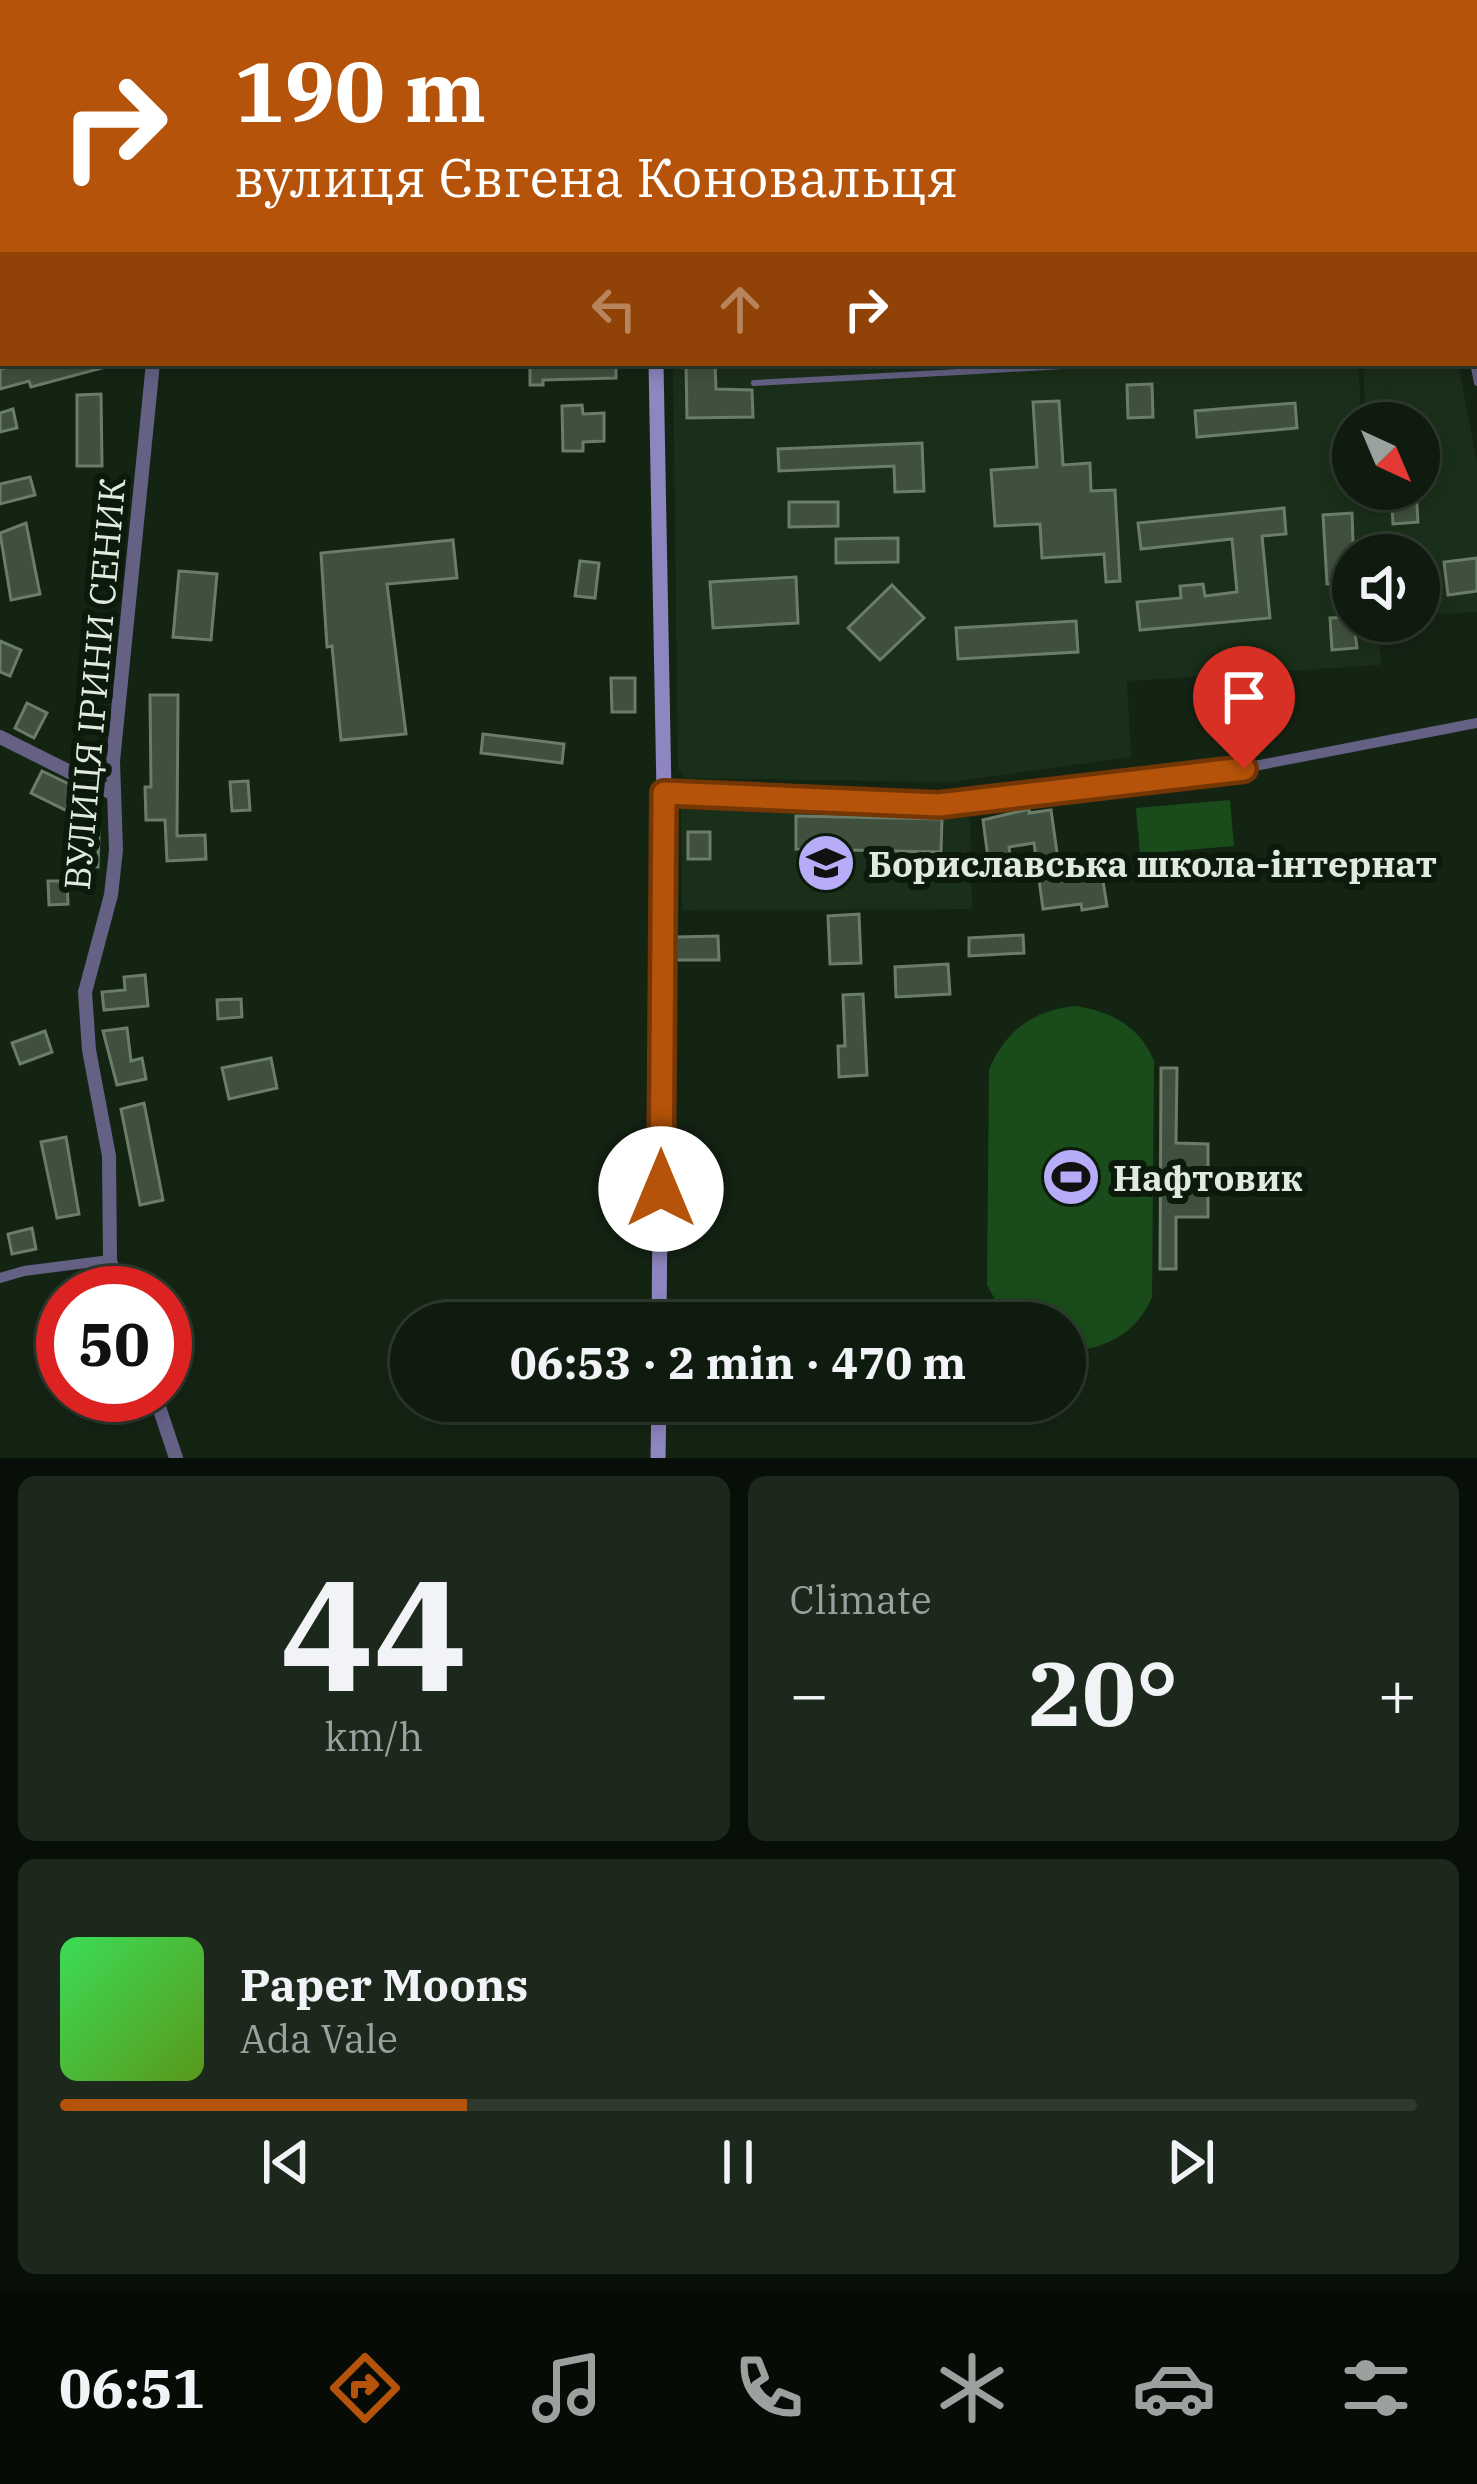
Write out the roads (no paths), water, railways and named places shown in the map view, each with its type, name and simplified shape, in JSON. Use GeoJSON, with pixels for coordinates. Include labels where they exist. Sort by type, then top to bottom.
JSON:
{"type":"FeatureCollection","features":[{"type":"Feature","properties":{"kind":"main road"},"geometry":{"type":"LineString","coordinates":[[656,366],[664,793],[659,1302]]}},
{"type":"Feature","properties":{"kind":"main road"},"geometry":{"type":"LineString","coordinates":[[658,1458],[659,1422]]}},
{"type":"Feature","properties":{"kind":"street","name":"ВУЛИЦЯ ІРИНИ СЕНИК"},"geometry":{"type":"LineString","coordinates":[[111,1266],[109,1156],[89,1050],[85,992],[111,895],[116,850],[112,794],[153,366]]}},
{"type":"Feature","properties":{"kind":"street"},"geometry":{"type":"LineString","coordinates":[[664,793],[939,805],[1244,769],[1477,723]]}},
{"type":"Feature","properties":{"kind":"street"},"geometry":{"type":"LineString","coordinates":[[0,736],[112,794]]}},
{"type":"Feature","properties":{"kind":"street"},"geometry":{"type":"LineString","coordinates":[[0,1278],[110,1260]]}},
{"type":"Feature","properties":{"kind":"street"},"geometry":{"type":"LineString","coordinates":[[163,1422],[176,1458]]}},
{"type":"Feature","properties":{"kind":"lane"},"geometry":{"type":"LineString","coordinates":[[754,383],[998,366]]}},
{"type":"Feature","properties":{"kind":"place","name":"Бориславська школа-інтернат"},"geometry":{"type":"Point","coordinates":[826,863]}},
{"type":"Feature","properties":{"kind":"place","name":"Нафтовик"},"geometry":{"type":"Point","coordinates":[1071,1177]}}]}
